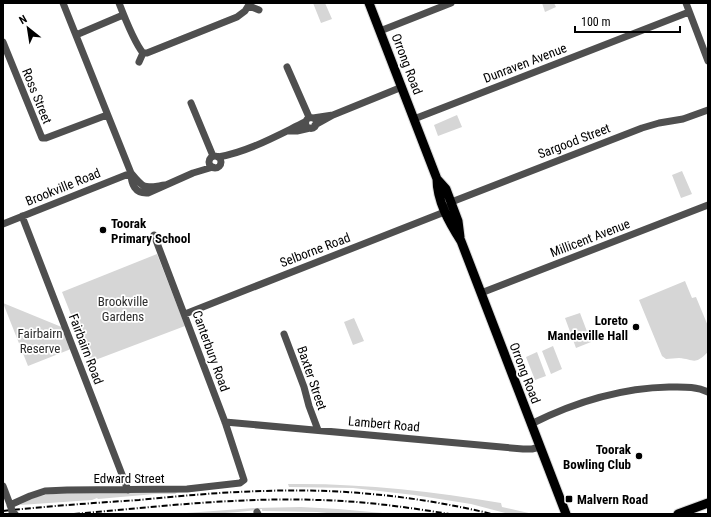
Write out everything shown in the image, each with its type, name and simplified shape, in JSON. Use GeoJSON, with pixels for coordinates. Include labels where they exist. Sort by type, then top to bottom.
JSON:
{"type":"FeatureCollection","features":[{"type":"Feature","properties":{"kind":"main road","name":"Orrong Road"},"geometry":{"type":"LineString","coordinates":[[369,3],[437,179],[446,189],[448,207],[458,221],[461,241],[566,514]]}},
{"type":"Feature","properties":{"kind":"main road"},"geometry":{"type":"LineString","coordinates":[[678,514],[708,503]]}},
{"type":"Feature","properties":{"kind":"street"},"geometry":{"type":"LineString","coordinates":[[63,3],[131,173],[139,184],[145,187],[165,185],[194,173],[217,166],[238,151]]}},
{"type":"Feature","properties":{"kind":"street"},"geometry":{"type":"LineString","coordinates":[[119,3],[123,15],[143,53]]}},
{"type":"Feature","properties":{"kind":"street"},"geometry":{"type":"LineString","coordinates":[[380,30],[451,3]]}},
{"type":"Feature","properties":{"kind":"street"},"geometry":{"type":"LineString","coordinates":[[686,3],[708,60]]}},
{"type":"Feature","properties":{"kind":"street"},"geometry":{"type":"LineString","coordinates":[[143,53],[147,53],[237,17],[245,11],[250,4],[259,10]]}},
{"type":"Feature","properties":{"kind":"street","name":"Dunraven Avenue"},"geometry":{"type":"LineString","coordinates":[[414,119],[689,12]]}},
{"type":"Feature","properties":{"kind":"street"},"geometry":{"type":"LineString","coordinates":[[76,35],[123,15]]}},
{"type":"Feature","properties":{"kind":"street","name":"Ross Street"},"geometry":{"type":"LineString","coordinates":[[3,42],[42,138],[46,138],[107,115]]}},
{"type":"Feature","properties":{"kind":"street"},"geometry":{"type":"LineString","coordinates":[[139,62],[143,53]]}},
{"type":"Feature","properties":{"kind":"street"},"geometry":{"type":"LineString","coordinates":[[287,67],[311,122]]}},
{"type":"Feature","properties":{"kind":"street"},"geometry":{"type":"LineString","coordinates":[[194,173],[199,167],[214,158],[238,151],[402,87]]}},
{"type":"Feature","properties":{"kind":"street"},"geometry":{"type":"LineString","coordinates":[[191,103],[214,158],[221,162],[217,166]]}},
{"type":"Feature","properties":{"kind":"street","name":"Sargood Street"},"geometry":{"type":"LineString","coordinates":[[448,207],[454,201],[646,126],[683,119],[708,110]]}},
{"type":"Feature","properties":{"kind":"street"},"geometry":{"type":"LineString","coordinates":[[214,158],[210,165],[217,166]]}},
{"type":"Feature","properties":{"kind":"street","name":"Brookville Road"},"geometry":{"type":"LineString","coordinates":[[3,224],[131,173]]}},
{"type":"Feature","properties":{"kind":"street","name":"Millicent Avenue"},"geometry":{"type":"LineString","coordinates":[[481,293],[708,205]]}},
{"type":"Feature","properties":{"kind":"street","name":"Selborne Road"},"geometry":{"type":"LineString","coordinates":[[185,314],[433,216],[448,207]]}},
{"type":"Feature","properties":{"kind":"street","name":"Fairbairn Road"},"geometry":{"type":"LineString","coordinates":[[22,216],[128,490]]}},
{"type":"Feature","properties":{"kind":"street","name":"Canterbury Road"},"geometry":{"type":"LineString","coordinates":[[154,235],[185,314],[244,475]]}},
{"type":"Feature","properties":{"kind":"street","name":"Baxter Street"},"geometry":{"type":"LineString","coordinates":[[284,334],[318,430]]}},
{"type":"Feature","properties":{"kind":"street"},"geometry":{"type":"LineString","coordinates":[[531,424],[572,406],[617,392],[672,387],[693,388],[708,392]]}},
{"type":"Feature","properties":{"kind":"street","name":"Lambert Road"},"geometry":{"type":"LineString","coordinates":[[225,422],[523,449],[540,447]]}},
{"type":"Feature","properties":{"kind":"street","name":"Edward Street"},"geometry":{"type":"LineString","coordinates":[[12,510],[30,496],[45,491],[196,489],[242,482],[244,480],[244,475]]}},
{"type":"Feature","properties":{"kind":"street"},"geometry":{"type":"LineString","coordinates":[[3,486],[12,510]]}},
{"type":"Feature","properties":{"kind":"green space"},"geometry":{"type":"Polygon","coordinates":[[[313,3],[325,3],[332,19],[321,23],[313,3]]]}},
{"type":"Feature","properties":{"kind":"green space"},"geometry":{"type":"Polygon","coordinates":[[[542,3],[554,3],[556,7],[545,12],[542,3]]]}},
{"type":"Feature","properties":{"kind":"green space"},"geometry":{"type":"Polygon","coordinates":[[[457,115],[462,127],[438,136],[434,125],[457,115]]]}},
{"type":"Feature","properties":{"kind":"green space"},"geometry":{"type":"Polygon","coordinates":[[[682,171],[692,194],[681,198],[672,175],[682,171]]]}},
{"type":"Feature","properties":{"kind":"green space","name":"Brookville Gardens"},"geometry":{"type":"Polygon","coordinates":[[[157,254],[185,326],[90,362],[62,292],[157,254]]]}},
{"type":"Feature","properties":{"kind":"green space"},"geometry":{"type":"Polygon","coordinates":[[[685,281],[692,298],[696,297],[708,326],[708,352],[700,359],[694,361],[679,358],[666,359],[662,356],[639,300],[685,281]]]}},
{"type":"Feature","properties":{"kind":"green space","name":"Fairbairn Reserve"},"geometry":{"type":"Polygon","coordinates":[[[3,303],[64,328],[71,349],[28,366],[3,303]]]}},
{"type":"Feature","properties":{"kind":"green space"},"geometry":{"type":"Polygon","coordinates":[[[580,313],[591,342],[576,348],[565,318],[580,313]]]}},
{"type":"Feature","properties":{"kind":"green space"},"geometry":{"type":"Polygon","coordinates":[[[354,318],[364,341],[353,345],[344,322],[354,318]]]}},
{"type":"Feature","properties":{"kind":"green space"},"geometry":{"type":"Polygon","coordinates":[[[553,346],[562,369],[551,374],[542,351],[553,346]]]}},
{"type":"Feature","properties":{"kind":"green space"},"geometry":{"type":"Polygon","coordinates":[[[537,352],[546,376],[535,380],[526,357],[537,352]]]}},
{"type":"Feature","properties":{"kind":"green space"},"geometry":{"type":"Polygon","coordinates":[[[288,484],[368,486],[422,491],[501,503],[502,507],[533,514],[509,514],[471,504],[414,495],[353,488],[289,487],[288,484]]]}},
{"type":"Feature","properties":{"kind":"green space"},"geometry":{"type":"Polygon","coordinates":[[[178,492],[175,494],[97,498],[92,500],[20,505],[36,497],[66,493],[178,492]]]}},
{"type":"Feature","properties":{"kind":"green space"},"geometry":{"type":"Polygon","coordinates":[[[301,507],[394,514],[337,514],[262,511],[262,509],[228,513],[173,514],[254,508],[301,507]]]}},
{"type":"Feature","properties":{"kind":"tram line"},"geometry":{"type":"LineString","coordinates":[[673,514],[708,501]]}},
{"type":"Feature","properties":{"kind":"railway"},"geometry":{"type":"LineString","coordinates":[[3,511],[217,493],[292,490],[350,492],[407,498],[435,502],[492,514]]}},
{"type":"Feature","properties":{"kind":"railway"},"geometry":{"type":"LineString","coordinates":[[74,514],[196,503],[288,499],[368,503],[449,514]]}},
{"type":"Feature","properties":{"kind":"place","name":"Toorak Primary School"},"geometry":{"type":"Point","coordinates":[103,230]}},
{"type":"Feature","properties":{"kind":"place","name":"Loreto Mandeville Hall"},"geometry":{"type":"Point","coordinates":[636,327]}},
{"type":"Feature","properties":{"kind":"place","name":"Toorak Bowling Club"},"geometry":{"type":"Point","coordinates":[639,456]}},
{"type":"Feature","properties":{"kind":"place","name":"Malvern Road"},"geometry":{"type":"Point","coordinates":[569,499]}}]}
